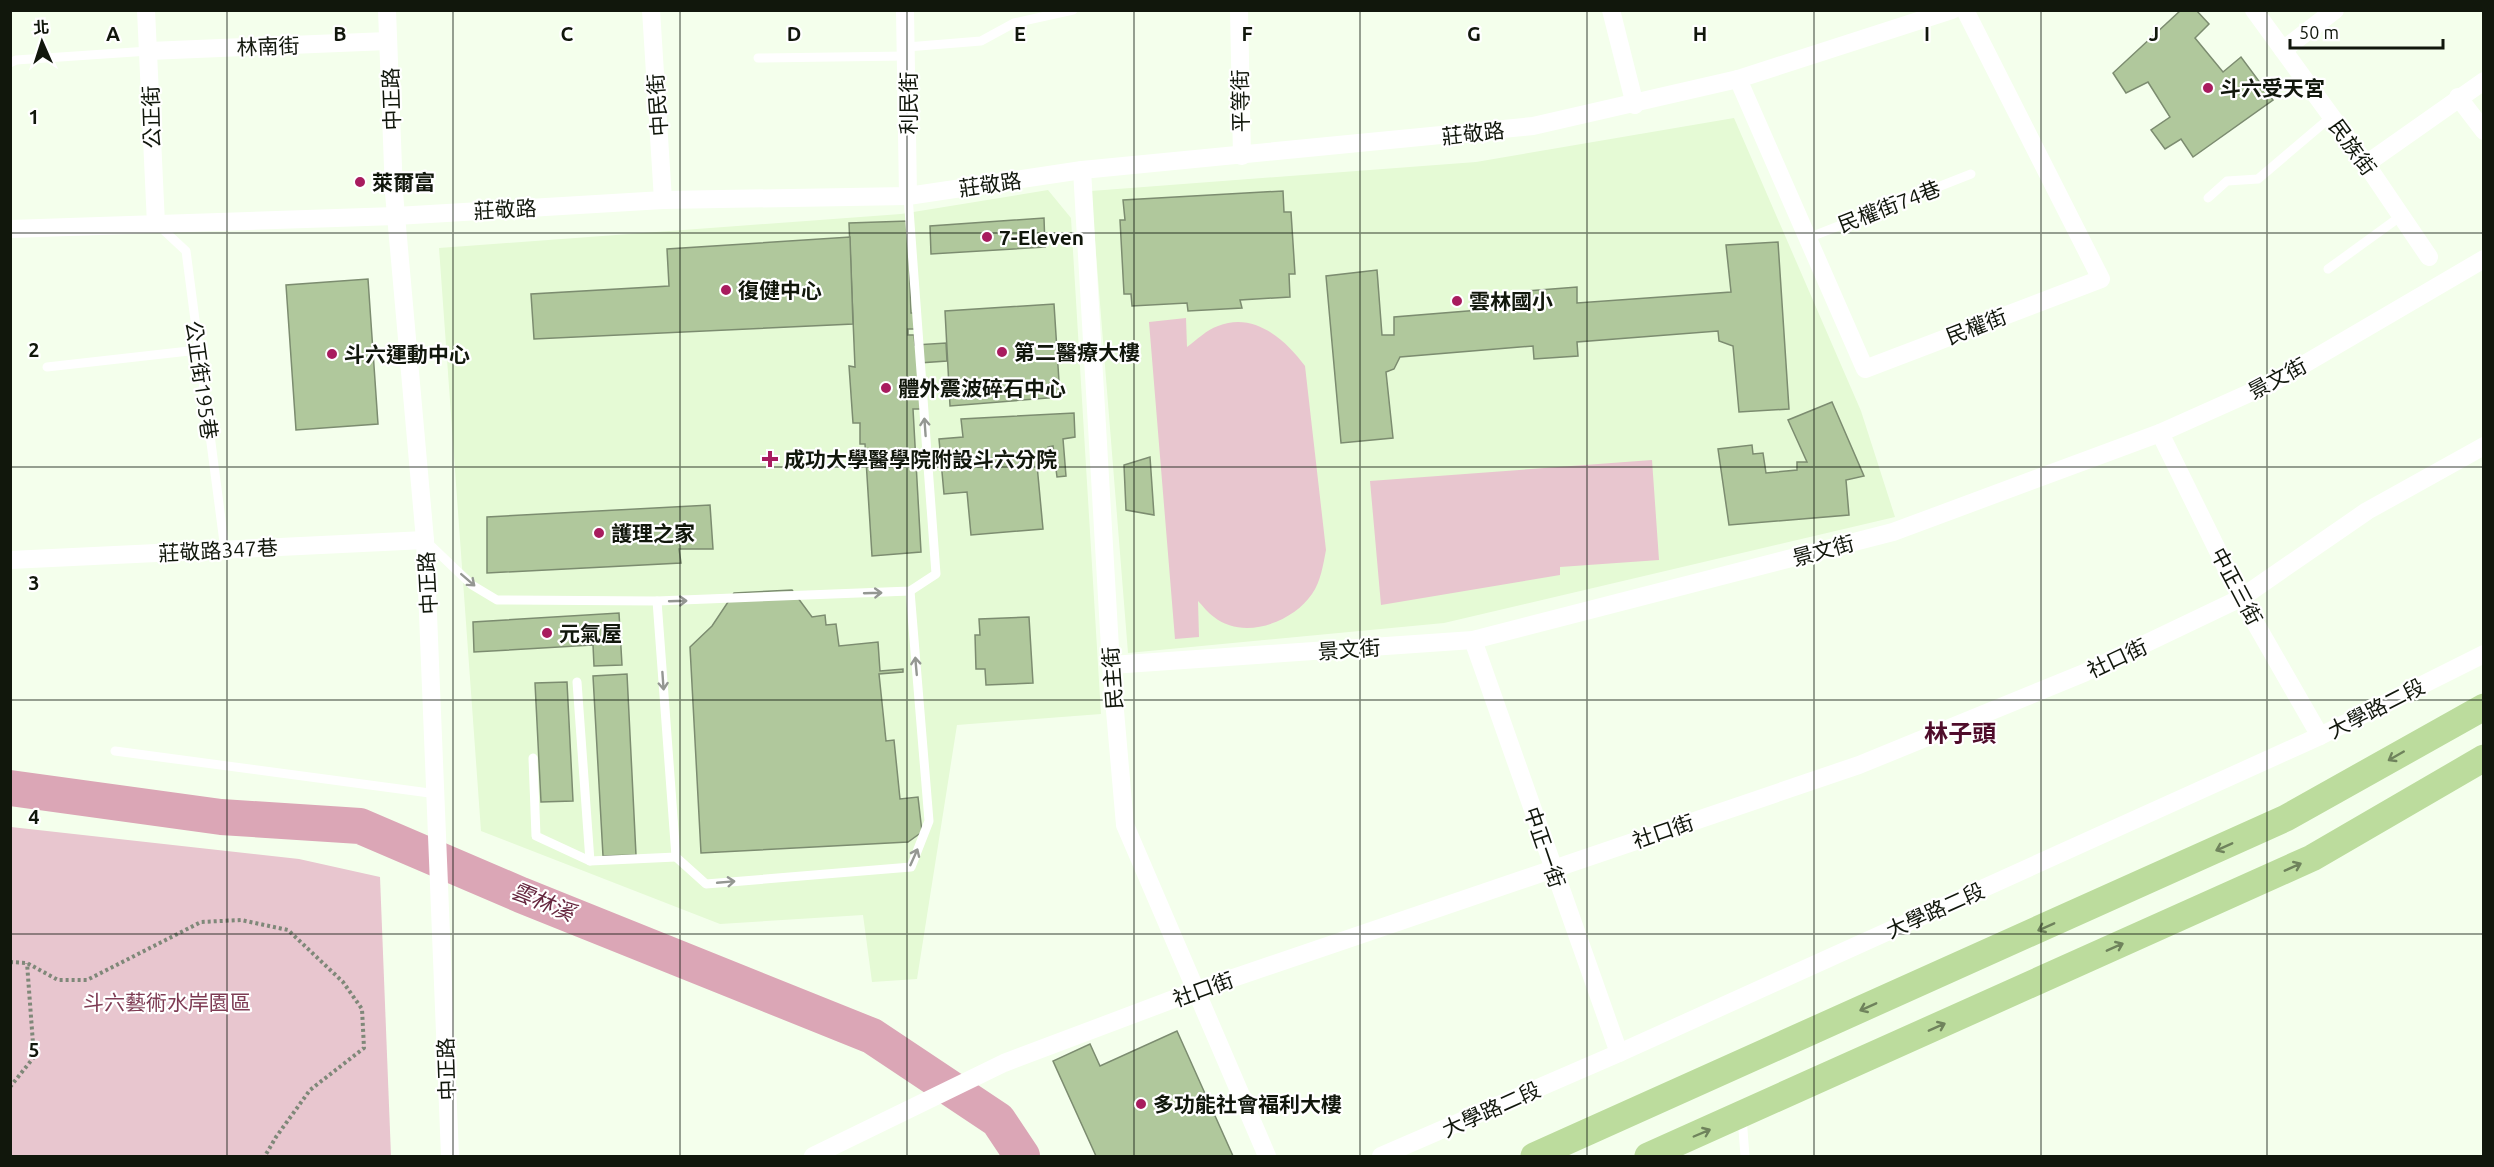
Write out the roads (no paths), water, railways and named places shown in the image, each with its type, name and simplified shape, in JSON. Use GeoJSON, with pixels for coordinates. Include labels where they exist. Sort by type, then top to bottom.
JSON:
{"type":"FeatureCollection","features":[{"type":"Feature","properties":{"kind":"main road"},"geometry":{"type":"LineString","coordinates":[[1546,1154],[2286,819],[2484,706]]}},
{"type":"Feature","properties":{"kind":"main road"},"geometry":{"type":"LineString","coordinates":[[2433,735],[2460,772]]}},
{"type":"Feature","properties":{"kind":"main road"},"geometry":{"type":"LineString","coordinates":[[1648,1156],[1742,1116],[2312,858],[2484,758]]}},
{"type":"Feature","properties":{"kind":"street","name":"公正街"},"geometry":{"type":"LineString","coordinates":[[146,10],[156,224]]}},
{"type":"Feature","properties":{"kind":"street","name":"中正路"},"geometry":{"type":"LineString","coordinates":[[387,10],[396,216],[425,540],[439,823],[450,1156]]}},
{"type":"Feature","properties":{"kind":"street","name":"中民街"},"geometry":{"type":"LineString","coordinates":[[651,10],[663,200]]}},
{"type":"Feature","properties":{"kind":"street","name":"利民街"},"geometry":{"type":"LineString","coordinates":[[905,10],[908,196]]}},
{"type":"Feature","properties":{"kind":"street","name":"平等街"},"geometry":{"type":"LineString","coordinates":[[1239,10],[1242,156]]}},
{"type":"Feature","properties":{"kind":"street"},"geometry":{"type":"LineString","coordinates":[[1611,10],[1635,105]]}},
{"type":"Feature","properties":{"kind":"street","name":"莊敬路"},"geometry":{"type":"LineString","coordinates":[[10,229],[396,216],[663,200],[908,196],[1082,170],[1533,126],[1635,105],[1738,79],[1952,10]]}},
{"type":"Feature","properties":{"kind":"street","name":"民權街"},"geometry":{"type":"LineString","coordinates":[[1738,79],[1864,369],[2101,279],[1965,10]]}},
{"type":"Feature","properties":{"kind":"street","name":"民族街"},"geometry":{"type":"LineString","coordinates":[[2254,10],[2366,164],[2429,257]]}},
{"type":"Feature","properties":{"kind":"street"},"geometry":{"type":"LineString","coordinates":[[2283,50],[2335,10]]}},
{"type":"Feature","properties":{"kind":"street","name":"林南街"},"geometry":{"type":"LineString","coordinates":[[148,51],[388,41]]}},
{"type":"Feature","properties":{"kind":"street"},"geometry":{"type":"LineString","coordinates":[[2366,164],[2458,97],[2484,81]]}},
{"type":"Feature","properties":{"kind":"street"},"geometry":{"type":"LineString","coordinates":[[2458,97],[2484,131]]}},
{"type":"Feature","properties":{"kind":"street","name":"民主街"},"geometry":{"type":"LineString","coordinates":[[1082,170],[1111,665],[1125,825],[1267,1156]]}},
{"type":"Feature","properties":{"kind":"street","name":"景文街"},"geometry":{"type":"LineString","coordinates":[[1111,665],[1473,640],[1893,532],[2160,433],[2272,383],[2484,258]]}},
{"type":"Feature","properties":{"kind":"street","name":"中正三街"},"geometry":{"type":"LineString","coordinates":[[2160,433],[2241,598],[2320,736]]}},
{"type":"Feature","properties":{"kind":"street","name":"社口街"},"geometry":{"type":"LineString","coordinates":[[813,1156],[1004,1063],[1195,991],[1858,765],[2084,673],[2241,598],[2367,510],[2484,446]]}},
{"type":"Feature","properties":{"kind":"street","name":"莊敬路347巷"},"geometry":{"type":"LineString","coordinates":[[10,560],[425,540]]}},
{"type":"Feature","properties":{"kind":"street","name":"中正一街"},"geometry":{"type":"LineString","coordinates":[[1473,640],[1618,1053]]}},
{"type":"Feature","properties":{"kind":"street","name":"大學路二段"},"geometry":{"type":"LineString","coordinates":[[1381,1156],[1618,1053],[2320,736],[2484,654]]}},
{"type":"Feature","properties":{"kind":"lane"},"geometry":{"type":"LineString","coordinates":[[758,58],[907,51],[981,41],[1014,23],[1073,10]]}},
{"type":"Feature","properties":{"kind":"lane"},"geometry":{"type":"LineString","coordinates":[[10,63],[16,60],[148,51]]}},
{"type":"Feature","properties":{"kind":"lane"},"geometry":{"type":"LineString","coordinates":[[2208,198],[2227,181],[2258,179],[2331,117]]}},
{"type":"Feature","properties":{"kind":"lane","name":"民權街74巷"},"geometry":{"type":"LineString","coordinates":[[1808,238],[1971,174]]}},
{"type":"Feature","properties":{"kind":"lane"},"geometry":{"type":"LineString","coordinates":[[425,540],[472,585],[498,600],[657,602],[910,591],[936,574],[908,196]]}},
{"type":"Feature","properties":{"kind":"lane"},"geometry":{"type":"LineString","coordinates":[[2328,269],[2401,216]]}},
{"type":"Feature","properties":{"kind":"lane","name":"公正街195巷"},"geometry":{"type":"LineString","coordinates":[[156,224],[186,250],[225,550]]}},
{"type":"Feature","properties":{"kind":"lane"},"geometry":{"type":"LineString","coordinates":[[46,367],[198,350]]}},
{"type":"Feature","properties":{"kind":"lane"},"geometry":{"type":"LineString","coordinates":[[657,602],[676,857],[706,884],[911,867],[929,821],[910,591]]}},
{"type":"Feature","properties":{"kind":"lane"},"geometry":{"type":"LineString","coordinates":[[577,681],[590,861]]}},
{"type":"Feature","properties":{"kind":"lane"},"geometry":{"type":"LineString","coordinates":[[115,751],[437,795]]}},
{"type":"Feature","properties":{"kind":"lane"},"geometry":{"type":"LineString","coordinates":[[533,758],[536,836],[590,861],[676,857]]}},
{"type":"Feature","properties":{"kind":"lane"},"geometry":{"type":"LineString","coordinates":[[1742,1116],[1745,1156]]}},
{"type":"Feature","properties":{"kind":"waterway","name":"雲林溪"},"geometry":{"type":"LineString","coordinates":[[10,788],[221,817],[360,826],[521,895],[872,1036],[998,1120],[1022,1156]]}},
{"type":"Feature","properties":{"kind":"place","name":"斗六受天宮"},"geometry":{"type":"Point","coordinates":[2208,88]}},
{"type":"Feature","properties":{"kind":"place","name":"萊爾富"},"geometry":{"type":"Point","coordinates":[360,182]}},
{"type":"Feature","properties":{"kind":"place","name":"7-Eleven"},"geometry":{"type":"Point","coordinates":[987,237]}},
{"type":"Feature","properties":{"kind":"place","name":"復健中心"},"geometry":{"type":"Point","coordinates":[726,290]}},
{"type":"Feature","properties":{"kind":"place","name":"雲林國小"},"geometry":{"type":"Point","coordinates":[1457,301]}},
{"type":"Feature","properties":{"kind":"place","name":"第二醫療大樓"},"geometry":{"type":"Point","coordinates":[1002,352]}},
{"type":"Feature","properties":{"kind":"place","name":"斗六運動中心"},"geometry":{"type":"Point","coordinates":[332,354]}},
{"type":"Feature","properties":{"kind":"place","name":"體外震波碎石中心"},"geometry":{"type":"Point","coordinates":[886,388]}},
{"type":"Feature","properties":{"kind":"place","name":"成功大學醫學院附設斗六分院"},"geometry":{"type":"Point","coordinates":[770,459]}},
{"type":"Feature","properties":{"kind":"place","name":"護理之家"},"geometry":{"type":"Point","coordinates":[599,533]}},
{"type":"Feature","properties":{"kind":"place","name":"元氣屋"},"geometry":{"type":"Point","coordinates":[547,633]}},
{"type":"Feature","properties":{"kind":"place","name":"多功能社會福利大樓"},"geometry":{"type":"Point","coordinates":[1141,1104]}},
{"type":"Feature","properties":{"kind":"district","name":"林子頭"},"geometry":{"type":"Point","coordinates":[1960,733]}},
{"type":"Feature","properties":{"kind":"park label","name":"斗六藝術水岸園區"},"geometry":{"type":"Point","coordinates":[167,1002]}}]}
